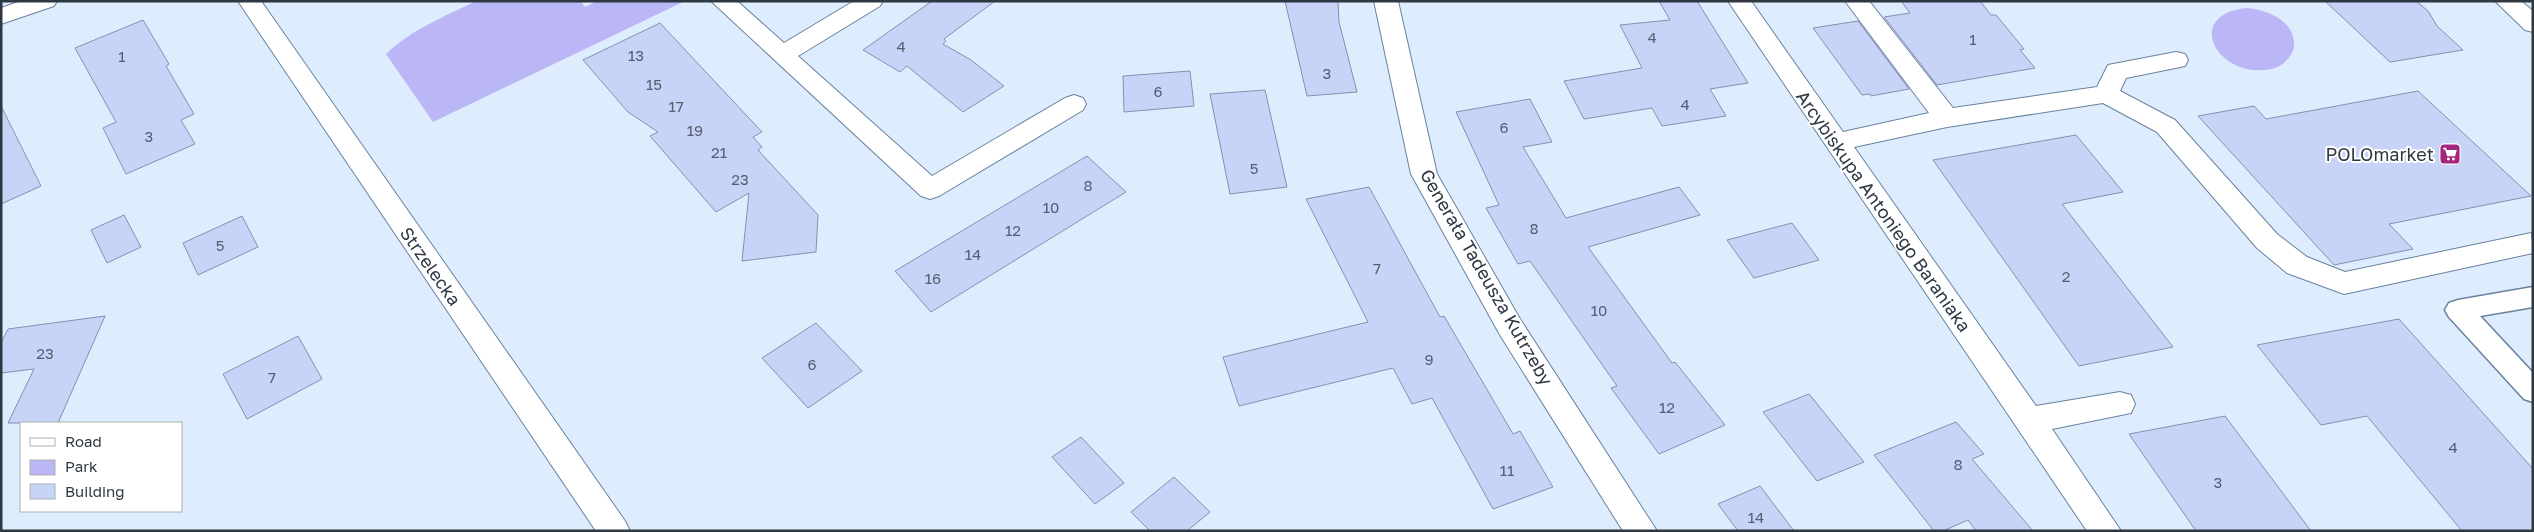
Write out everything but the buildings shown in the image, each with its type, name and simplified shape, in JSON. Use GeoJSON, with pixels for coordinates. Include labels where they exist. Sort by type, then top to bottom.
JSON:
{"type":"FeatureCollection","features":[{"type":"Feature","properties":{"kind":"street"},"geometry":{"type":"LineString","coordinates":[[1,16],[46,1]]}},
{"type":"Feature","properties":{"kind":"street","name":"Strzelecka"},"geometry":{"type":"LineString","coordinates":[[249,1],[614,531]]}},
{"type":"Feature","properties":{"kind":"street"},"geometry":{"type":"LineString","coordinates":[[722,1],[930,189],[1074,104]]}},
{"type":"Feature","properties":{"kind":"street"},"geometry":{"type":"LineString","coordinates":[[782,55],[872,1]]}},
{"type":"Feature","properties":{"kind":"street","name":"Generała Tadeusza Kutrzeby"},"geometry":{"type":"LineString","coordinates":[[1386,1],[1424,174],[1510,326],[1641,531]]}},
{"type":"Feature","properties":{"kind":"street","name":"Arcybiskupa Antoniego Baraniaka"},"geometry":{"type":"LineString","coordinates":[[1739,1],[2105,531]]}},
{"type":"Feature","properties":{"kind":"street"},"geometry":{"type":"LineString","coordinates":[[1856,1],[1947,118]]}},
{"type":"Feature","properties":{"kind":"street"},"geometry":{"type":"LineString","coordinates":[[2506,1],[2533,24]]}},
{"type":"Feature","properties":{"kind":"street"},"geometry":{"type":"LineString","coordinates":[[2106,94],[2117,71],[2176,60]]}},
{"type":"Feature","properties":{"kind":"street"},"geometry":{"type":"LineString","coordinates":[[1837,142],[1947,118],[2106,94],[2166,126],[2274,247],[2297,265],[2344,283],[2530,243]]}},
{"type":"Feature","properties":{"kind":"street"},"geometry":{"type":"LineString","coordinates":[[2029,420],[2120,404]]}},
{"type":"Feature","properties":{"kind":"lane"},"geometry":{"type":"LineString","coordinates":[[2533,297],[2458,310],[2533,391]]}},
{"type":"Feature","properties":{"kind":"green space"},"geometry":{"type":"Polygon","coordinates":[[[476,1],[581,1],[585,7],[597,1],[685,1],[433,122],[386,54],[417,30],[476,1]]]}},
{"type":"Feature","properties":{"kind":"green space"},"geometry":{"type":"Polygon","coordinates":[[[2247,8],[2272,14],[2286,24],[2291,31],[2294,48],[2287,60],[2279,66],[2265,70],[2247,69],[2232,63],[2221,54],[2214,43],[2212,32],[2216,21],[2228,13],[2247,8]]]}},
{"type":"Feature","properties":{"kind":"place","name":"POLOmarket"},"geometry":{"type":"Point","coordinates":[2450,154]}}]}
